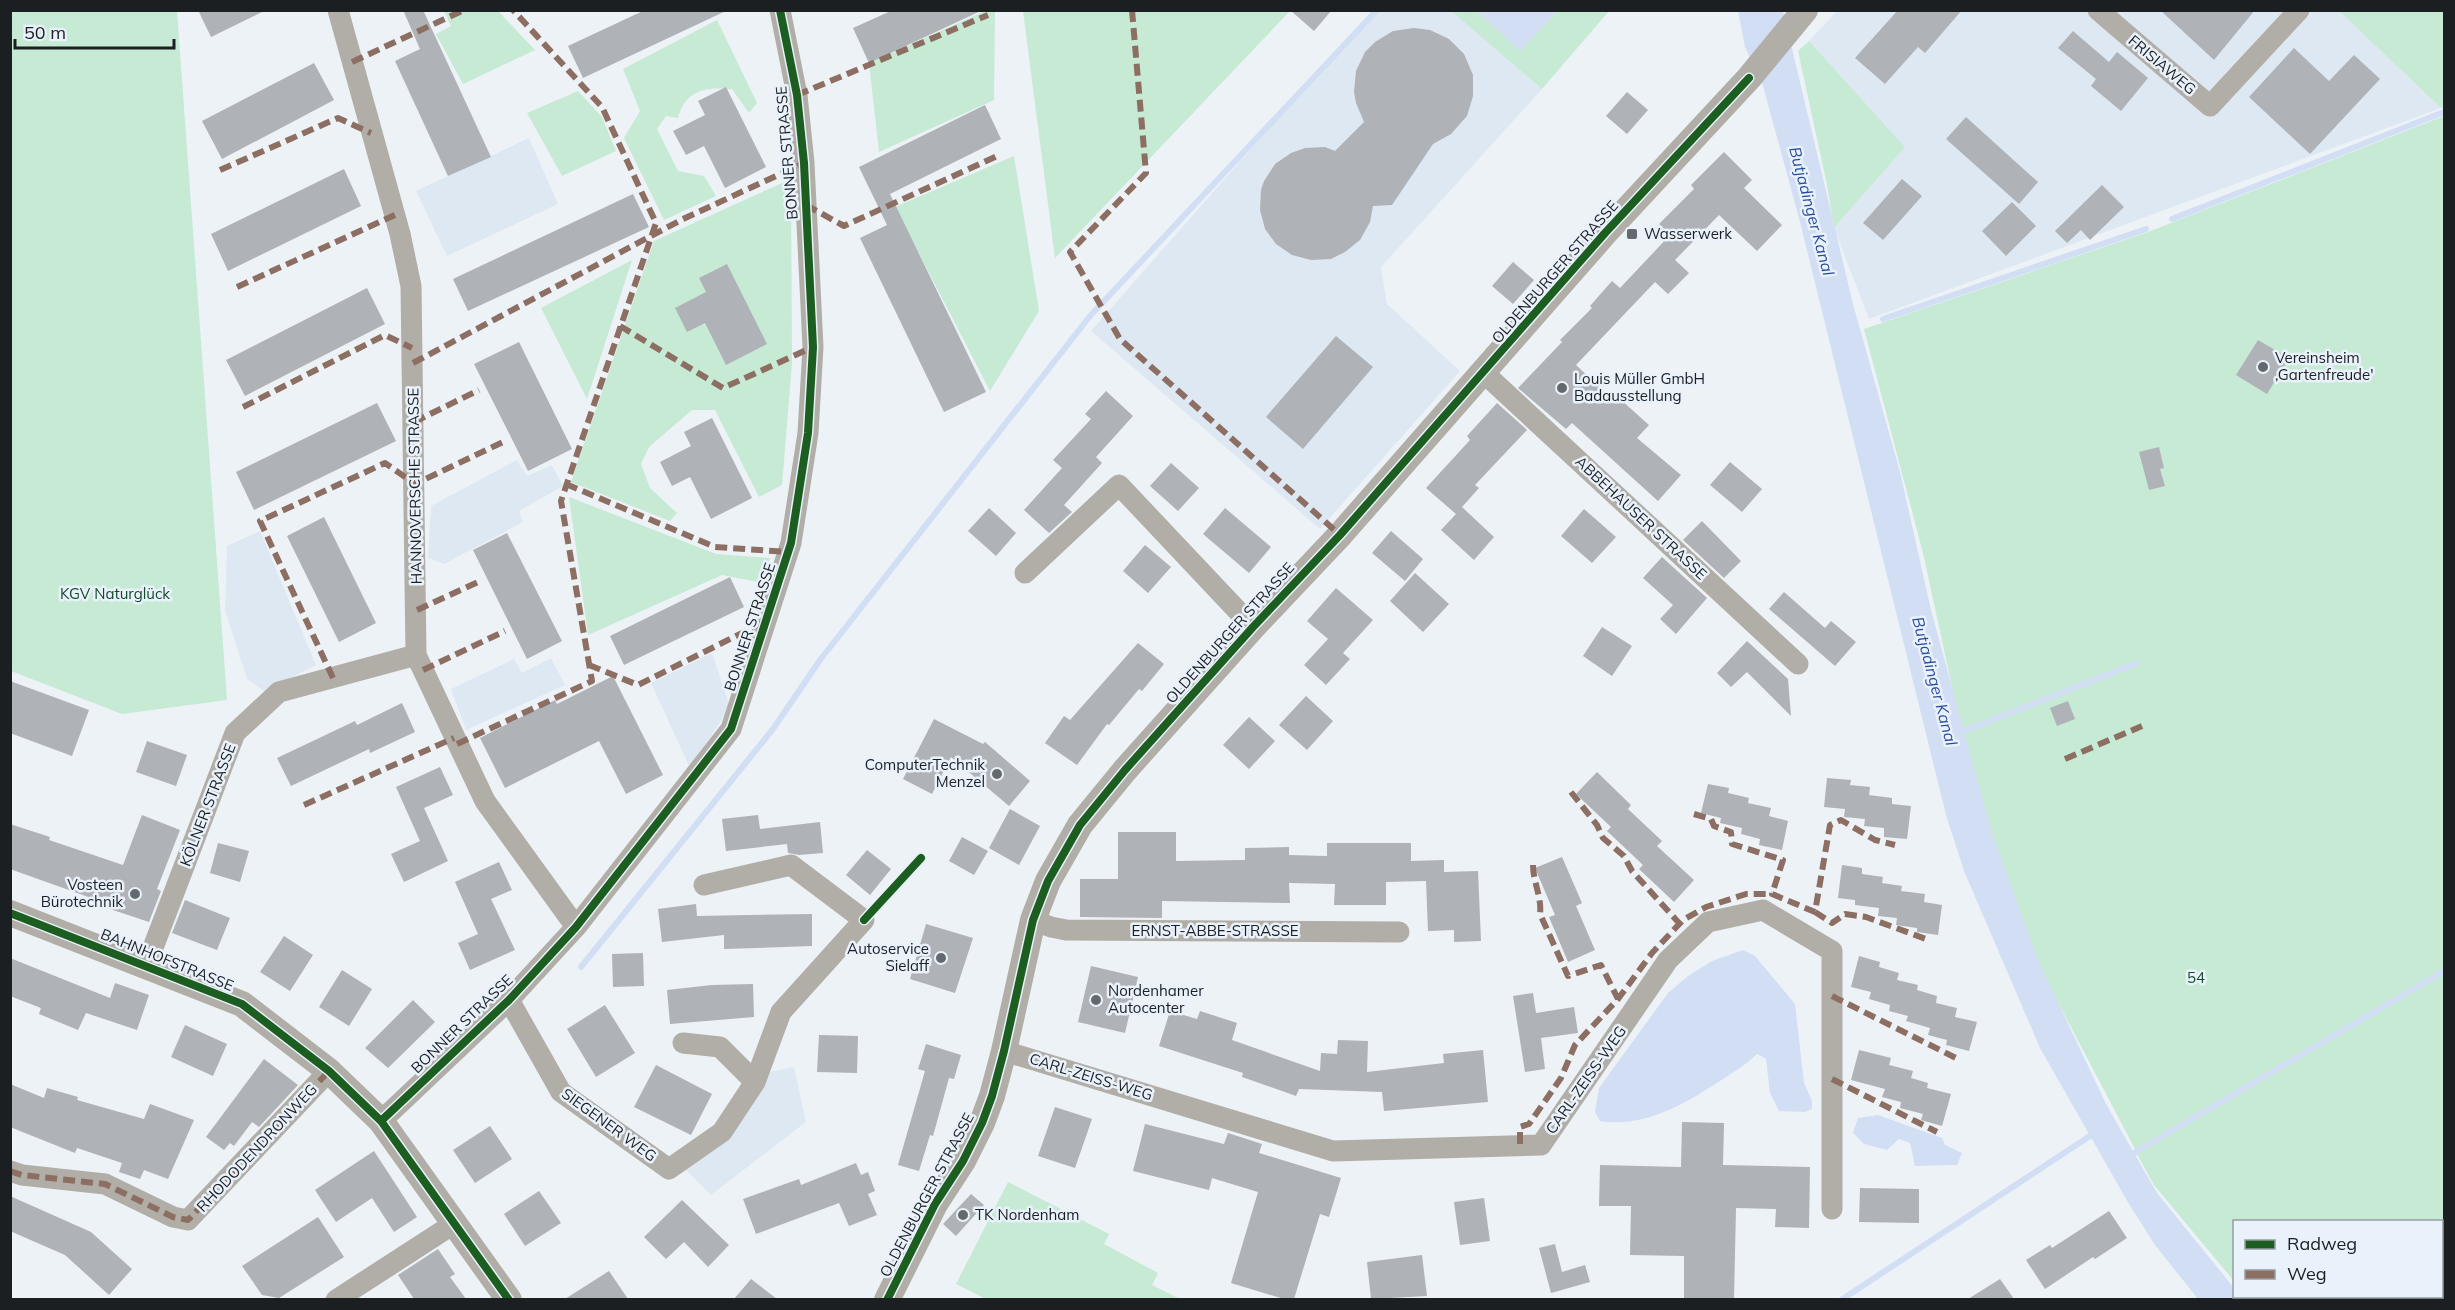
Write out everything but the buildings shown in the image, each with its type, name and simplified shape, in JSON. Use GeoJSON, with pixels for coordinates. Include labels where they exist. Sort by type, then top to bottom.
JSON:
{"type":"FeatureCollection","features":[{"type":"Feature","properties":{"kind":"street","name":"HANNOVERSCHE STRASSE"},"geometry":{"type":"LineString","coordinates":[[338,10],[400,234],[411,286],[417,549],[416,655],[485,801],[576,927]]}},
{"type":"Feature","properties":{"kind":"street","name":"BONNER STRASSE"},"geometry":{"type":"LineString","coordinates":[[381,1120],[509,1000],[576,927],[732,729],[791,543],[808,433],[813,347],[804,163],[799,107],[780,10]]}},
{"type":"Feature","properties":{"kind":"street","name":"FRISIAWEG"},"geometry":{"type":"LineString","coordinates":[[2098,10],[2210,106],[2299,10]]}},
{"type":"Feature","properties":{"kind":"street","name":"OLDENBURGER STRASSE"},"geometry":{"type":"LineString","coordinates":[[887,1299],[935,1204],[963,1161],[982,1123],[1004,1051],[1034,920],[1048,881],[1080,825],[1125,770],[1252,627],[1340,535],[1605,233],[1749,78],[1799,17]]}},
{"type":"Feature","properties":{"kind":"street","name":"ABBEHAUSER STRASSE"},"geometry":{"type":"LineString","coordinates":[[1484,373],[1797,664]]}},
{"type":"Feature","properties":{"kind":"street","name":"OLDENBURGER STRASSE"},"geometry":{"type":"LineString","coordinates":[[1025,573],[1119,485],[1252,627]]}},
{"type":"Feature","properties":{"kind":"street","name":"KÖLNER STRASSE"},"geometry":{"type":"LineString","coordinates":[[146,966],[235,733],[279,692],[416,655]]}},
{"type":"Feature","properties":{"kind":"street","name":"SIEGENER WEG"},"geometry":{"type":"LineString","coordinates":[[509,1000],[561,1092],[669,1169],[722,1132],[755,1082],[781,1012],[864,920],[791,865],[704,885]]}},
{"type":"Feature","properties":{"kind":"street","name":"CARL-ZEISS-WEG"},"geometry":{"type":"LineString","coordinates":[[1004,1051],[1333,1151],[1541,1145],[1668,960],[1708,922],[1763,910],[1832,951],[1832,1209]]}},
{"type":"Feature","properties":{"kind":"street","name":"BAHNHOFSTRASSE"},"geometry":{"type":"LineString","coordinates":[[10,913],[242,1004],[329,1071],[381,1120],[508,1299]]}},
{"type":"Feature","properties":{"kind":"street","name":"ERNST-ABBE-STRASSE"},"geometry":{"type":"LineString","coordinates":[[1034,920],[1066,930],[1399,932]]}},
{"type":"Feature","properties":{"kind":"street"},"geometry":{"type":"LineString","coordinates":[[683,1043],[720,1047],[755,1082]]}},
{"type":"Feature","properties":{"kind":"street","name":"RHODODENDRONWEG"},"geometry":{"type":"LineString","coordinates":[[10,1171],[22,1175],[105,1184],[173,1217],[188,1220],[202,1208],[329,1071]]}},
{"type":"Feature","properties":{"kind":"street"},"geometry":{"type":"LineString","coordinates":[[336,1299],[455,1223]]}},
{"type":"Feature","properties":{"kind":"shaded area"},"geometry":{"type":"Polygon","coordinates":[[[1372,11],[1451,11],[1542,89],[1381,267],[1387,304],[1460,371],[1320,529],[1091,331],[1372,11]]]}},
{"type":"Feature","properties":{"kind":"shaded area"},"geometry":{"type":"Polygon","coordinates":[[[1837,11],[2339,11],[2441,108],[1869,319],[1834,228],[1905,147],[1809,41],[1837,11]]]}},
{"type":"Feature","properties":{"kind":"shaded area"},"geometry":{"type":"Polygon","coordinates":[[[529,138],[558,204],[447,256],[416,191],[529,138]]]}},
{"type":"Feature","properties":{"kind":"shaded area"},"geometry":{"type":"Polygon","coordinates":[[[517,460],[527,476],[552,465],[563,486],[519,511],[523,522],[444,564],[428,558],[431,506],[517,460]]]}},
{"type":"Feature","properties":{"kind":"shaded area"},"geometry":{"type":"Polygon","coordinates":[[[260,531],[316,665],[264,691],[247,679],[225,610],[227,546],[260,531]]]}},
{"type":"Feature","properties":{"kind":"shaded area"},"geometry":{"type":"Polygon","coordinates":[[[712,653],[730,707],[690,768],[651,683],[712,653]]]}},
{"type":"Feature","properties":{"kind":"shaded area"},"geometry":{"type":"Polygon","coordinates":[[[551,658],[565,685],[466,730],[451,689],[514,659],[522,673],[551,658]]]}},
{"type":"Feature","properties":{"kind":"shaded area"},"geometry":{"type":"Polygon","coordinates":[[[794,1067],[806,1122],[711,1195],[684,1168],[750,1110],[769,1072],[794,1067]]]}},
{"type":"Feature","properties":{"kind":"green space"},"geometry":{"type":"Polygon","coordinates":[[[1023,10],[1290,11],[1055,258],[1023,10]]]}},
{"type":"Feature","properties":{"kind":"green space","name":"KGV Naturglück"},"geometry":{"type":"Polygon","coordinates":[[[10,11],[177,11],[227,700],[122,714],[11,671],[10,11]]]}},
{"type":"Feature","properties":{"kind":"green space"},"geometry":{"type":"Polygon","coordinates":[[[444,11],[498,11],[535,50],[463,84],[436,34],[451,26],[444,11]]]}},
{"type":"Feature","properties":{"kind":"green space"},"geometry":{"type":"Polygon","coordinates":[[[985,11],[995,11],[994,100],[879,152],[869,63],[985,11]]]}},
{"type":"Feature","properties":{"kind":"green space"},"geometry":{"type":"Polygon","coordinates":[[[1451,11],[1477,11],[1520,51],[1557,11],[1609,11],[1542,89],[1451,11]]]}},
{"type":"Feature","properties":{"kind":"green space"},"geometry":{"type":"Polygon","coordinates":[[[2339,11],[2444,11],[2444,107],[2441,108],[2339,11]]]}},
{"type":"Feature","properties":{"kind":"green space"},"geometry":{"type":"Polygon","coordinates":[[[717,20],[757,103],[749,113],[732,89],[706,90],[698,92],[686,101],[678,118],[666,116],[657,129],[678,171],[704,176],[716,196],[664,220],[624,138],[640,111],[623,69],[717,20]]]}},
{"type":"Feature","properties":{"kind":"green space"},"geometry":{"type":"Polygon","coordinates":[[[1809,41],[1905,147],[1834,228],[1798,51],[1809,41]]]}},
{"type":"Feature","properties":{"kind":"green space"},"geometry":{"type":"Polygon","coordinates":[[[578,91],[602,117],[616,151],[562,176],[527,113],[578,91]]]}},
{"type":"Feature","properties":{"kind":"green space","name":"54"},"geometry":{"type":"Polygon","coordinates":[[[2444,116],[2444,969],[2136,1151],[2021,932],[1972,779],[1923,553],[1864,329],[2148,232],[2444,116]]]}},
{"type":"Feature","properties":{"kind":"green space"},"geometry":{"type":"Polygon","coordinates":[[[1014,156],[1039,311],[990,391],[895,207],[1014,156]]]}},
{"type":"Feature","properties":{"kind":"green space"},"geometry":{"type":"Polygon","coordinates":[[[791,179],[792,363],[782,485],[759,497],[715,410],[692,410],[649,447],[641,464],[650,488],[677,513],[670,521],[571,482],[654,241],[791,179]]]}},
{"type":"Feature","properties":{"kind":"green space"},"geometry":{"type":"Polygon","coordinates":[[[632,260],[587,399],[541,308],[632,260]]]}},
{"type":"Feature","properties":{"kind":"green space"},"geometry":{"type":"Polygon","coordinates":[[[569,497],[716,554],[770,558],[763,583],[722,575],[588,635],[569,497]]]}},
{"type":"Feature","properties":{"kind":"green space"},"geometry":{"type":"Polygon","coordinates":[[[2444,974],[2444,1299],[2250,1299],[2443,1298],[2443,1220],[2233,1220],[2233,1280],[2154,1185],[2137,1154],[2444,974]]]}},
{"type":"Feature","properties":{"kind":"green space"},"geometry":{"type":"Polygon","coordinates":[[[1008,1182],[1109,1234],[1104,1244],[1158,1273],[1152,1285],[1180,1299],[986,1299],[956,1284],[1008,1182]]]}},
{"type":"Feature","properties":{"kind":"water"},"geometry":{"type":"Polygon","coordinates":[[[1477,11],[1557,11],[1520,51],[1477,11]]]}},
{"type":"Feature","properties":{"kind":"water","name":"Butjadinger Kanal"},"geometry":{"type":"Polygon","coordinates":[[[1738,11],[1783,11],[1853,304],[1900,472],[1931,610],[1991,830],[2039,962],[2106,1104],[2157,1193],[2233,1287],[2233,1298],[2244,1299],[2198,1299],[2155,1245],[2040,1048],[1964,871],[1946,815],[1799,218],[1763,86],[1745,47],[1738,11]]]}},
{"type":"Feature","properties":{"kind":"water"},"geometry":{"type":"Polygon","coordinates":[[[1743,950],[1755,956],[1795,1004],[1804,1083],[1812,1101],[1812,1109],[1805,1112],[1779,1111],[1770,1093],[1766,1059],[1757,1054],[1709,1088],[1665,1112],[1633,1121],[1600,1121],[1595,1112],[1599,1088],[1668,993],[1688,976],[1712,961],[1743,950]]]}},
{"type":"Feature","properties":{"kind":"water"},"geometry":{"type":"Polygon","coordinates":[[[1878,1115],[1942,1138],[1945,1145],[1962,1153],[1957,1165],[1915,1166],[1910,1143],[1899,1139],[1887,1150],[1864,1144],[1853,1133],[1858,1118],[1878,1115]]]}},
{"type":"Feature","properties":{"kind":"waterway"},"geometry":{"type":"LineString","coordinates":[[581,967],[773,729],[820,660],[1090,316],[1377,10]]}},
{"type":"Feature","properties":{"kind":"waterway"},"geometry":{"type":"LineString","coordinates":[[2172,219],[2444,112]]}},
{"type":"Feature","properties":{"kind":"waterway"},"geometry":{"type":"LineString","coordinates":[[1883,319],[2146,229]]}},
{"type":"Feature","properties":{"kind":"waterway","name":"Butjadinger Kanal"},"geometry":{"type":"LineString","coordinates":[[1959,733],[2137,663]]}},
{"type":"Feature","properties":{"kind":"waterway"},"geometry":{"type":"LineString","coordinates":[[2130,1157],[2444,971]]}},
{"type":"Feature","properties":{"kind":"waterway"},"geometry":{"type":"LineString","coordinates":[[1841,1300],[2096,1132]]}},
{"type":"Feature","properties":{"kind":"marked path"},"geometry":{"type":"LineString","coordinates":[[352,62],[464,10]]}},
{"type":"Feature","properties":{"kind":"marked path"},"geometry":{"type":"LineString","coordinates":[[457,744],[592,681],[561,501],[656,223],[602,107],[513,10]]}},
{"type":"Feature","properties":{"kind":"marked path"},"geometry":{"type":"LineString","coordinates":[[1132,10],[1146,173],[1070,252],[1120,339],[1340,535]]}},
{"type":"Feature","properties":{"kind":"marked path"},"geometry":{"type":"LineString","coordinates":[[797,95],[988,15]]}},
{"type":"Feature","properties":{"kind":"marked path"},"geometry":{"type":"LineString","coordinates":[[220,170],[338,118],[371,133]]}},
{"type":"Feature","properties":{"kind":"marked path"},"geometry":{"type":"LineString","coordinates":[[806,205],[844,226],[997,156]]}},
{"type":"Feature","properties":{"kind":"marked path"},"geometry":{"type":"LineString","coordinates":[[413,363],[681,220],[804,163]]}},
{"type":"Feature","properties":{"kind":"marked path"},"geometry":{"type":"LineString","coordinates":[[237,287],[395,215]]}},
{"type":"Feature","properties":{"kind":"marked path"},"geometry":{"type":"LineString","coordinates":[[620,326],[723,388],[813,347]]}},
{"type":"Feature","properties":{"kind":"marked path"},"geometry":{"type":"LineString","coordinates":[[243,407],[385,335],[412,348]]}},
{"type":"Feature","properties":{"kind":"marked path"},"geometry":{"type":"LineString","coordinates":[[414,422],[479,390]]}},
{"type":"Feature","properties":{"kind":"marked path"},"geometry":{"type":"LineString","coordinates":[[333,678],[260,521],[385,463],[415,484],[505,441]]}},
{"type":"Feature","properties":{"kind":"marked path"},"geometry":{"type":"LineString","coordinates":[[566,484],[715,547],[788,552]]}},
{"type":"Feature","properties":{"kind":"marked path"},"geometry":{"type":"LineString","coordinates":[[417,610],[478,582]]}},
{"type":"Feature","properties":{"kind":"marked path"},"geometry":{"type":"LineString","coordinates":[[589,665],[638,685],[766,621]]}},
{"type":"Feature","properties":{"kind":"marked path"},"geometry":{"type":"LineString","coordinates":[[423,670],[505,631]]}},
{"type":"Feature","properties":{"kind":"marked path"},"geometry":{"type":"LineString","coordinates":[[2065,759],[2142,726]]}},
{"type":"Feature","properties":{"kind":"marked path"},"geometry":{"type":"LineString","coordinates":[[304,805],[454,738]]}},
{"type":"Feature","properties":{"kind":"marked path"},"geometry":{"type":"LineString","coordinates":[[1571,792],[1597,825],[1603,838],[1624,856],[1632,871],[1679,923]]}},
{"type":"Feature","properties":{"kind":"marked path"},"geometry":{"type":"LineString","coordinates":[[1694,814],[1711,819],[1714,826],[1731,832],[1732,844],[1783,860],[1772,894],[1815,912],[1830,825],[1841,820],[1875,840],[1895,845]]}},
{"type":"Feature","properties":{"kind":"marked path"},"geometry":{"type":"LineString","coordinates":[[1533,865],[1540,914],[1568,976],[1601,965],[1618,999]]}},
{"type":"Feature","properties":{"kind":"marked path"},"geometry":{"type":"LineString","coordinates":[[1520,1144],[1520,1127],[1529,1124],[1561,1078],[1575,1045],[1618,999],[1652,953],[1683,920],[1706,907],[1746,894],[1772,894]]}},
{"type":"Feature","properties":{"kind":"marked path"},"geometry":{"type":"LineString","coordinates":[[1815,912],[1832,923],[1845,914],[1866,917],[1926,939]]}},
{"type":"Feature","properties":{"kind":"marked path"},"geometry":{"type":"LineString","coordinates":[[1832,996],[1958,1059]]}},
{"type":"Feature","properties":{"kind":"marked path"},"geometry":{"type":"LineString","coordinates":[[10,1171],[22,1175],[105,1184],[173,1217],[188,1220],[329,1071]]}},
{"type":"Feature","properties":{"kind":"marked path"},"geometry":{"type":"LineString","coordinates":[[1832,1079],[1937,1132]]}},
{"type":"Feature","properties":{"kind":"cycle path"},"geometry":{"type":"LineString","coordinates":[[381,1121],[509,1000],[576,927],[731,729],[791,543],[808,433],[813,347],[804,163],[797,95],[780,10]]}},
{"type":"Feature","properties":{"kind":"cycle path"},"geometry":{"type":"LineString","coordinates":[[887,1300],[935,1204],[963,1161],[982,1123],[1004,1051],[1033,920],[1048,881],[1080,825],[1125,770],[1253,627],[1340,535],[1605,233],[1749,78]]}},
{"type":"Feature","properties":{"kind":"cycle path"},"geometry":{"type":"LineString","coordinates":[[864,920],[921,858]]}},
{"type":"Feature","properties":{"kind":"cycle path"},"geometry":{"type":"LineString","coordinates":[[10,913],[242,1004],[329,1071],[381,1121],[509,1300]]}},
{"type":"Feature","properties":{"kind":"place","name":"Wasserwerk"},"geometry":{"type":"Point","coordinates":[1632,234]}},
{"type":"Feature","properties":{"kind":"place","name":"Vereinsheim ,Gartenfreude'"},"geometry":{"type":"Point","coordinates":[2263,367]}},
{"type":"Feature","properties":{"kind":"place","name":"Louis Müller GmbH Badausstellung"},"geometry":{"type":"Point","coordinates":[1562,388]}},
{"type":"Feature","properties":{"kind":"place","name":"ComputerTechnik Menzel"},"geometry":{"type":"Point","coordinates":[997,774]}},
{"type":"Feature","properties":{"kind":"place","name":"Vosteen Bürotechnik"},"geometry":{"type":"Point","coordinates":[135,894]}},
{"type":"Feature","properties":{"kind":"place","name":"Autoservice Sielaff"},"geometry":{"type":"Point","coordinates":[941,958]}},
{"type":"Feature","properties":{"kind":"place","name":"Nordenhamer Autocenter"},"geometry":{"type":"Point","coordinates":[1096,1000]}},
{"type":"Feature","properties":{"kind":"place","name":"TK Nordenham"},"geometry":{"type":"Point","coordinates":[963,1215]}}]}
